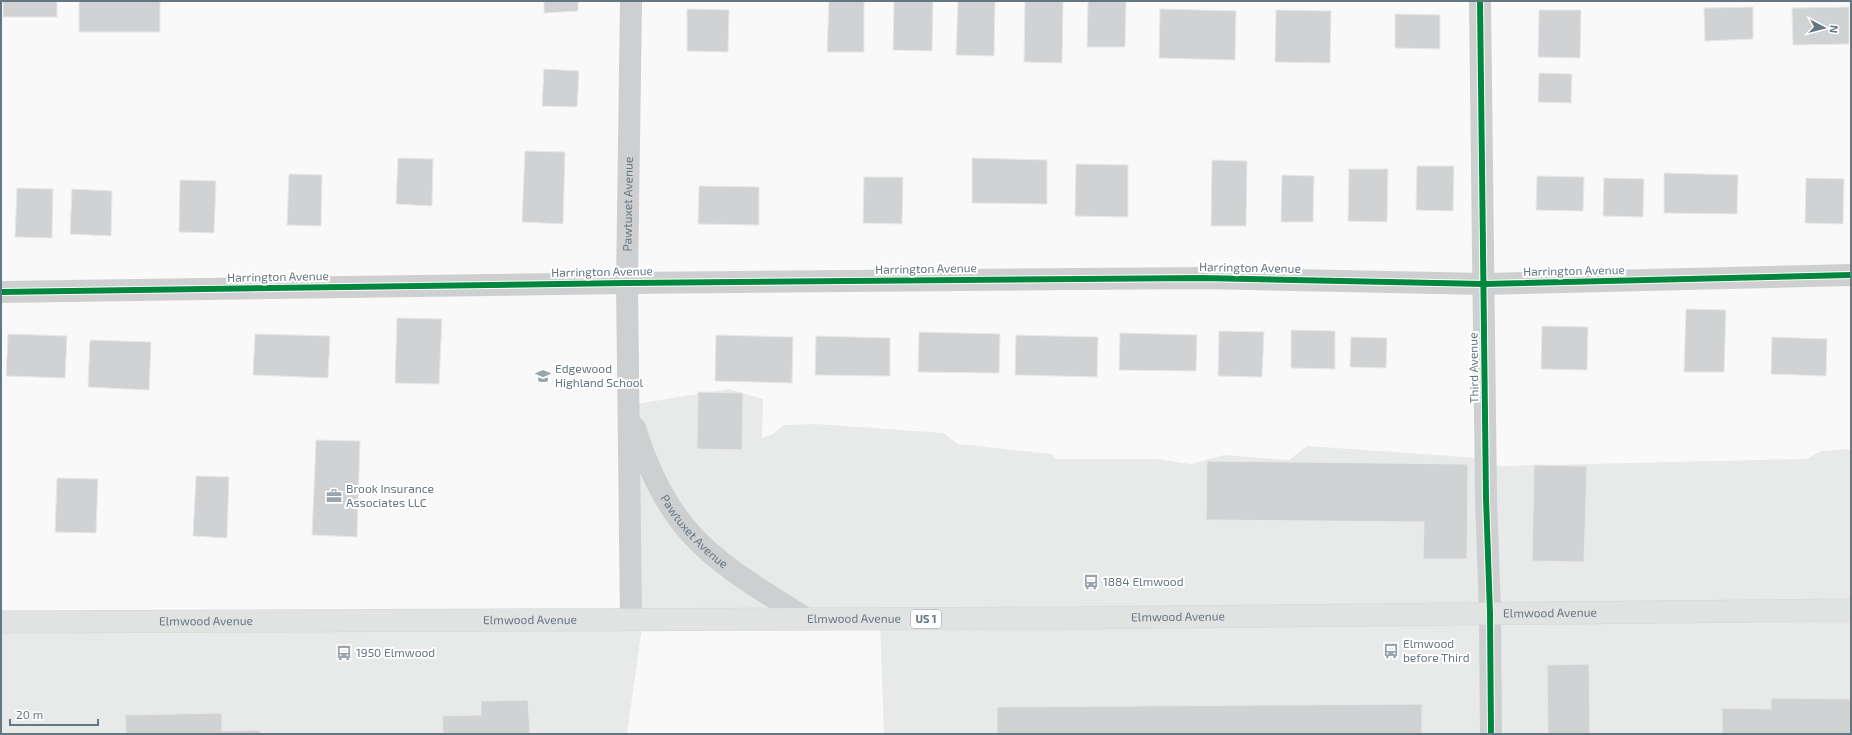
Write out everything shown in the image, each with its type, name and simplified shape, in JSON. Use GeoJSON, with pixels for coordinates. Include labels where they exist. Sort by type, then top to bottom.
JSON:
{"type":"FeatureCollection","features":[{"type":"Feature","properties":{"kind":"main road","name":"Elmwood Avenue"},"geometry":{"type":"LineString","coordinates":[[1,622],[441,619],[630,620],[1156,618],[1851,610]]}},
{"type":"Feature","properties":{"kind":"street","name":"Pawtuxet Avenue"},"geometry":{"type":"LineString","coordinates":[[630,620],[627,283],[631,1]]}},
{"type":"Feature","properties":{"kind":"street","name":"Third Avenue"},"geometry":{"type":"LineString","coordinates":[[1480,1],[1486,498],[1490,613],[1491,734]]}},
{"type":"Feature","properties":{"kind":"street","name":"Harrington Avenue"},"geometry":{"type":"LineString","coordinates":[[1,292],[627,283],[1202,278],[1484,284],[1851,275]]}},
{"type":"Feature","properties":{"kind":"street","name":"Pawtuxet Avenue"},"geometry":{"type":"LineString","coordinates":[[629,406],[642,450],[664,498],[692,535],[732,571],[807,619]]}},
{"type":"Feature","properties":{"kind":"shaded area"},"geometry":{"type":"Polygon","coordinates":[[[729,389],[763,399],[762,438],[773,434],[784,425],[816,424],[943,433],[958,444],[1052,454],[1056,459],[1155,459],[1191,464],[1224,455],[1289,460],[1307,446],[1480,458],[1499,466],[1806,459],[1821,451],[1851,449],[1851,734],[884,734],[880,623],[642,627],[627,734],[1,734],[1,622],[627,622],[636,404],[729,389]]]}},
{"type":"Feature","properties":{"kind":"building"},"geometry":{"type":"Polygon","coordinates":[[[3,1],[57,1],[57,17],[3,17],[3,1]]]}},
{"type":"Feature","properties":{"kind":"building"},"geometry":{"type":"Polygon","coordinates":[[[79,1],[160,1],[160,32],[79,32],[79,1]]]}},
{"type":"Feature","properties":{"kind":"building"},"geometry":{"type":"Polygon","coordinates":[[[544,1],[578,1],[578,11],[544,13],[544,1]]]}},
{"type":"Feature","properties":{"kind":"building"},"geometry":{"type":"Polygon","coordinates":[[[829,1],[864,1],[864,52],[827,52],[829,1]]]}},
{"type":"Feature","properties":{"kind":"building"},"geometry":{"type":"Polygon","coordinates":[[[894,1],[933,1],[932,51],[893,50],[894,1]]]}},
{"type":"Feature","properties":{"kind":"building"},"geometry":{"type":"Polygon","coordinates":[[[958,1],[995,1],[994,56],[956,55],[958,1]]]}},
{"type":"Feature","properties":{"kind":"building"},"geometry":{"type":"Polygon","coordinates":[[[1025,1],[1063,1],[1062,63],[1024,62],[1025,1]]]}},
{"type":"Feature","properties":{"kind":"building"},"geometry":{"type":"Polygon","coordinates":[[[1088,1],[1126,1],[1125,47],[1087,47],[1088,1]]]}},
{"type":"Feature","properties":{"kind":"building"},"geometry":{"type":"Polygon","coordinates":[[[1753,7],[1753,39],[1705,41],[1704,8],[1753,7]]]}},
{"type":"Feature","properties":{"kind":"building"},"geometry":{"type":"Polygon","coordinates":[[[1849,7],[1849,44],[1793,45],[1792,8],[1849,7]]]}},
{"type":"Feature","properties":{"kind":"building"},"geometry":{"type":"Polygon","coordinates":[[[687,9],[729,10],[728,52],[687,51],[687,9]]]}},
{"type":"Feature","properties":{"kind":"building"},"geometry":{"type":"Polygon","coordinates":[[[1160,9],[1236,11],[1235,60],[1159,58],[1160,9]]]}},
{"type":"Feature","properties":{"kind":"building"},"geometry":{"type":"Polygon","coordinates":[[[1276,10],[1331,11],[1330,63],[1275,62],[1276,10]]]}},
{"type":"Feature","properties":{"kind":"building"},"geometry":{"type":"Polygon","coordinates":[[[1539,10],[1581,10],[1580,58],[1538,57],[1539,10]]]}},
{"type":"Feature","properties":{"kind":"building"},"geometry":{"type":"Polygon","coordinates":[[[1395,14],[1440,15],[1440,49],[1395,48],[1395,14]]]}},
{"type":"Feature","properties":{"kind":"building"},"geometry":{"type":"Polygon","coordinates":[[[544,69],[579,71],[577,107],[542,106],[544,69]]]}},
{"type":"Feature","properties":{"kind":"building"},"geometry":{"type":"Polygon","coordinates":[[[1539,73],[1572,74],[1571,103],[1538,102],[1539,73]]]}},
{"type":"Feature","properties":{"kind":"building"},"geometry":{"type":"Polygon","coordinates":[[[525,151],[565,152],[563,224],[522,222],[525,151]]]}},
{"type":"Feature","properties":{"kind":"building"},"geometry":{"type":"Polygon","coordinates":[[[398,158],[433,159],[432,206],[396,204],[398,158]]]}},
{"type":"Feature","properties":{"kind":"building"},"geometry":{"type":"Polygon","coordinates":[[[972,158],[1047,160],[1047,204],[972,203],[972,158]]]}},
{"type":"Feature","properties":{"kind":"building"},"geometry":{"type":"Polygon","coordinates":[[[1212,160],[1247,161],[1246,226],[1211,226],[1212,160]]]}},
{"type":"Feature","properties":{"kind":"building"},"geometry":{"type":"Polygon","coordinates":[[[1076,164],[1128,165],[1128,217],[1075,216],[1076,164]]]}},
{"type":"Feature","properties":{"kind":"building"},"geometry":{"type":"Polygon","coordinates":[[[1417,166],[1454,166],[1453,211],[1416,210],[1417,166]]]}},
{"type":"Feature","properties":{"kind":"building"},"geometry":{"type":"Polygon","coordinates":[[[1349,169],[1388,169],[1387,222],[1348,221],[1349,169]]]}},
{"type":"Feature","properties":{"kind":"building"},"geometry":{"type":"Polygon","coordinates":[[[1664,173],[1738,175],[1737,214],[1664,213],[1664,173]]]}},
{"type":"Feature","properties":{"kind":"building"},"geometry":{"type":"Polygon","coordinates":[[[289,174],[322,175],[321,226],[287,225],[289,174]]]}},
{"type":"Feature","properties":{"kind":"building"},"geometry":{"type":"Polygon","coordinates":[[[1282,175],[1314,176],[1313,222],[1281,222],[1282,175]]]}},
{"type":"Feature","properties":{"kind":"building"},"geometry":{"type":"Polygon","coordinates":[[[1537,176],[1584,177],[1583,211],[1536,210],[1537,176]]]}},
{"type":"Feature","properties":{"kind":"building"},"geometry":{"type":"Polygon","coordinates":[[[864,177],[903,177],[902,224],[863,223],[864,177]]]}},
{"type":"Feature","properties":{"kind":"building"},"geometry":{"type":"Polygon","coordinates":[[[1604,178],[1644,179],[1643,217],[1603,216],[1604,178]]]}},
{"type":"Feature","properties":{"kind":"building"},"geometry":{"type":"Polygon","coordinates":[[[1806,178],[1844,179],[1843,224],[1805,223],[1806,178]]]}},
{"type":"Feature","properties":{"kind":"building"},"geometry":{"type":"Polygon","coordinates":[[[180,180],[216,181],[214,233],[179,232],[180,180]]]}},
{"type":"Feature","properties":{"kind":"building"},"geometry":{"type":"Polygon","coordinates":[[[699,186],[759,187],[759,225],[698,224],[699,186]]]}},
{"type":"Feature","properties":{"kind":"building"},"geometry":{"type":"Polygon","coordinates":[[[17,188],[53,189],[52,238],[15,237],[17,188]]]}},
{"type":"Feature","properties":{"kind":"building"},"geometry":{"type":"Polygon","coordinates":[[[72,189],[112,191],[111,236],[70,234],[72,189]]]}},
{"type":"Feature","properties":{"kind":"building"},"geometry":{"type":"Polygon","coordinates":[[[1686,309],[1726,310],[1724,372],[1684,372],[1686,309]]]}},
{"type":"Feature","properties":{"kind":"building"},"geometry":{"type":"Polygon","coordinates":[[[397,318],[442,319],[439,384],[395,383],[397,318]]]}},
{"type":"Feature","properties":{"kind":"building"},"geometry":{"type":"Polygon","coordinates":[[[1542,326],[1588,327],[1587,370],[1541,369],[1542,326]]]}},
{"type":"Feature","properties":{"kind":"building"},"geometry":{"type":"Polygon","coordinates":[[[1291,330],[1335,331],[1335,369],[1291,368],[1291,330]]]}},
{"type":"Feature","properties":{"kind":"building"},"geometry":{"type":"Polygon","coordinates":[[[1219,331],[1264,332],[1262,377],[1218,376],[1219,331]]]}},
{"type":"Feature","properties":{"kind":"building"},"geometry":{"type":"Polygon","coordinates":[[[919,332],[1000,334],[999,373],[918,372],[919,332]]]}},
{"type":"Feature","properties":{"kind":"building"},"geometry":{"type":"Polygon","coordinates":[[[1120,333],[1197,335],[1196,371],[1119,370],[1120,333]]]}},
{"type":"Feature","properties":{"kind":"building"},"geometry":{"type":"Polygon","coordinates":[[[8,334],[67,336],[65,378],[6,376],[8,334]]]}},
{"type":"Feature","properties":{"kind":"building"},"geometry":{"type":"Polygon","coordinates":[[[255,334],[330,336],[328,378],[253,375],[255,334]]]}},
{"type":"Feature","properties":{"kind":"building"},"geometry":{"type":"Polygon","coordinates":[[[716,335],[793,337],[792,383],[715,381],[716,335]]]}},
{"type":"Feature","properties":{"kind":"building"},"geometry":{"type":"Polygon","coordinates":[[[1016,335],[1098,337],[1097,377],[1015,375],[1016,335]]]}},
{"type":"Feature","properties":{"kind":"building"},"geometry":{"type":"Polygon","coordinates":[[[816,336],[890,338],[890,376],[815,375],[816,336]]]}},
{"type":"Feature","properties":{"kind":"building"},"geometry":{"type":"Polygon","coordinates":[[[1351,337],[1387,338],[1386,368],[1350,367],[1351,337]]]}},
{"type":"Feature","properties":{"kind":"building"},"geometry":{"type":"Polygon","coordinates":[[[1772,337],[1827,339],[1826,376],[1771,374],[1772,337]]]}},
{"type":"Feature","properties":{"kind":"building"},"geometry":{"type":"Polygon","coordinates":[[[90,340],[151,342],[149,390],[88,387],[90,340]]]}},
{"type":"Feature","properties":{"kind":"building"},"geometry":{"type":"Polygon","coordinates":[[[698,392],[743,393],[742,450],[697,449],[698,392]]]}},
{"type":"Feature","properties":{"kind":"building"},"geometry":{"type":"Polygon","coordinates":[[[316,440],[360,441],[357,537],[312,535],[316,440]]]}},
{"type":"Feature","properties":{"kind":"building"},"geometry":{"type":"Polygon","coordinates":[[[1207,461],[1468,464],[1467,559],[1423,559],[1424,522],[1206,520],[1207,461]]]}},
{"type":"Feature","properties":{"kind":"building"},"geometry":{"type":"Polygon","coordinates":[[[1534,465],[1587,466],[1584,562],[1532,561],[1534,465]]]}},
{"type":"Feature","properties":{"kind":"building"},"geometry":{"type":"Polygon","coordinates":[[[196,476],[229,477],[227,538],[193,536],[196,476]]]}},
{"type":"Feature","properties":{"kind":"building"},"geometry":{"type":"Polygon","coordinates":[[[57,478],[98,479],[96,533],[55,532],[57,478]]]}},
{"type":"Feature","properties":{"kind":"building"},"geometry":{"type":"Polygon","coordinates":[[[1589,664],[1590,734],[1548,734],[1547,665],[1589,664]]]}},
{"type":"Feature","properties":{"kind":"building"},"geometry":{"type":"Polygon","coordinates":[[[1771,698],[1851,699],[1851,734],[1722,734],[1722,708],[1771,709],[1771,698]]]}},
{"type":"Feature","properties":{"kind":"building"},"geometry":{"type":"Polygon","coordinates":[[[528,700],[530,734],[443,734],[442,716],[481,715],[481,701],[528,700]]]}},
{"type":"Feature","properties":{"kind":"building"},"geometry":{"type":"Polygon","coordinates":[[[1422,704],[1422,734],[997,734],[997,707],[1422,704]]]}},
{"type":"Feature","properties":{"kind":"building"},"geometry":{"type":"Polygon","coordinates":[[[222,713],[222,731],[260,730],[260,734],[126,734],[125,715],[222,713]]]}},
{"type":"Feature","properties":{"kind":"cycle path"},"geometry":{"type":"LineString","coordinates":[[1480,1],[1486,498],[1490,613],[1491,734]]}},
{"type":"Feature","properties":{"kind":"cycle path"},"geometry":{"type":"LineString","coordinates":[[1,292],[627,283],[1203,278],[1484,284],[1851,275]]}},
{"type":"Feature","properties":{"kind":"place","name":"Edgewood Highland School"},"geometry":{"type":"Point","coordinates":[543,376]}},
{"type":"Feature","properties":{"kind":"place","name":"Brook Insurance Associates LLC"},"geometry":{"type":"Point","coordinates":[334,496]}},
{"type":"Feature","properties":{"kind":"place","name":"1884 Elmwood"},"geometry":{"type":"Point","coordinates":[1091,582]}},
{"type":"Feature","properties":{"kind":"place","name":"Elmwood before Third"},"geometry":{"type":"Point","coordinates":[1391,651]}},
{"type":"Feature","properties":{"kind":"place","name":"1950 Elmwood"},"geometry":{"type":"Point","coordinates":[344,653]}}]}
